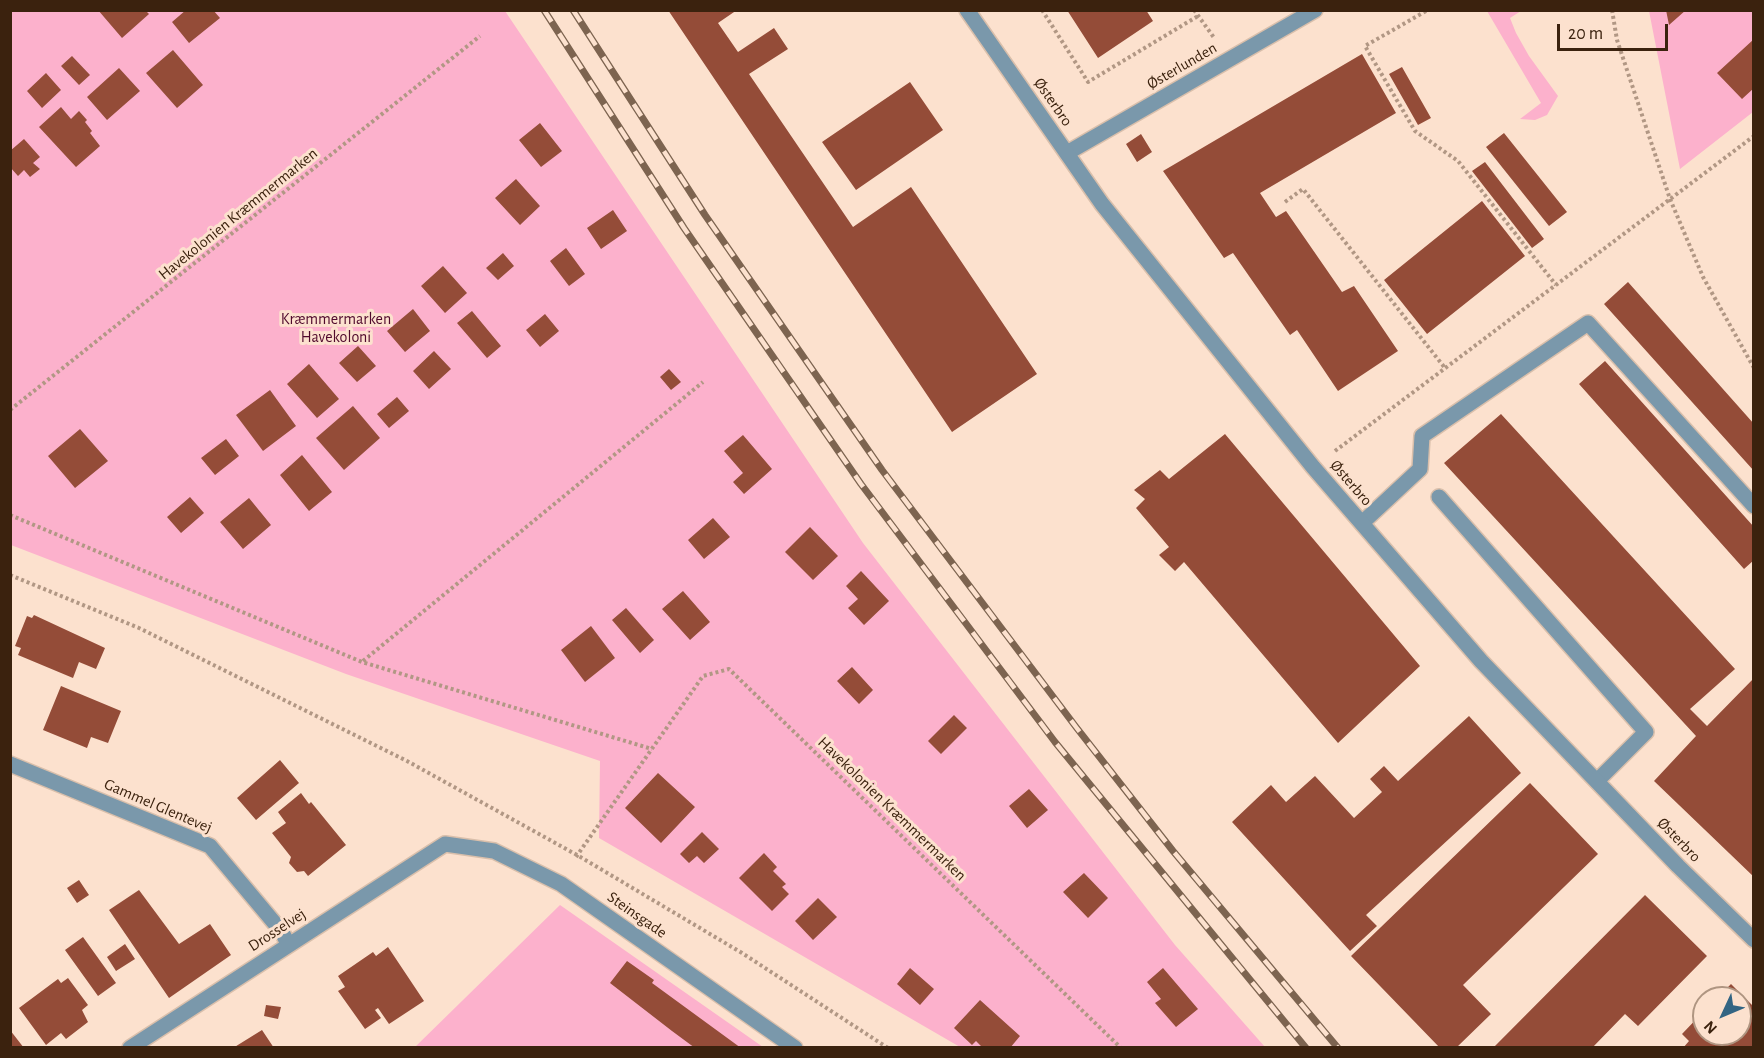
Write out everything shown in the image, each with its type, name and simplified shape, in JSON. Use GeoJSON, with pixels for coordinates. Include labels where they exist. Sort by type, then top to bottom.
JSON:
{"type":"FeatureCollection","features":[{"type":"Feature","properties":{"kind":"street","name":"Østerbro"},"geometry":{"type":"LineString","coordinates":[[967,10],[1102,204],[1313,468],[1481,661],[1754,940]]}},
{"type":"Feature","properties":{"kind":"street","name":"Østerlunden"},"geometry":{"type":"LineString","coordinates":[[1066,153],[1315,10]]}},
{"type":"Feature","properties":{"kind":"street"},"geometry":{"type":"LineString","coordinates":[[1362,523],[1420,469],[1422,436],[1588,323],[1754,506]]}},
{"type":"Feature","properties":{"kind":"street"},"geometry":{"type":"LineString","coordinates":[[1439,497],[1646,732],[1597,781]]}},
{"type":"Feature","properties":{"kind":"street","name":"Gammel Glentevej"},"geometry":{"type":"LineString","coordinates":[[10,764],[210,846],[282,932],[288,944]]}},
{"type":"Feature","properties":{"kind":"street","name":"Drosselvej"},"geometry":{"type":"LineString","coordinates":[[130,1047],[445,844]]}},
{"type":"Feature","properties":{"kind":"street","name":"Steinsgade"},"geometry":{"type":"LineString","coordinates":[[445,844],[494,851],[561,884],[795,1047]]}},
{"type":"Feature","properties":{"kind":"path"},"geometry":{"type":"LineString","coordinates":[[1042,10],[1088,82],[1198,16]]}},
{"type":"Feature","properties":{"kind":"path"},"geometry":{"type":"LineString","coordinates":[[1612,10],[1617,40],[1670,199],[1703,277],[1754,368]]}},
{"type":"Feature","properties":{"kind":"path"},"geometry":{"type":"LineString","coordinates":[[1426,11],[1365,46],[1415,131],[1458,161],[1556,285]]}},
{"type":"Feature","properties":{"kind":"path","name":"Havekolonien Kræmmermarken"},"geometry":{"type":"LineString","coordinates":[[10,410],[480,36]]}},
{"type":"Feature","properties":{"kind":"path"},"geometry":{"type":"LineString","coordinates":[[1313,468],[1754,136]]}},
{"type":"Feature","properties":{"kind":"path"},"geometry":{"type":"LineString","coordinates":[[1285,202],[1304,189],[1445,368]]}},
{"type":"Feature","properties":{"kind":"path"},"geometry":{"type":"LineString","coordinates":[[362,662],[703,382]]}},
{"type":"Feature","properties":{"kind":"path"},"geometry":{"type":"LineString","coordinates":[[10,515],[362,662],[651,749]]}},
{"type":"Feature","properties":{"kind":"path"},"geometry":{"type":"LineString","coordinates":[[10,575],[150,633],[407,761],[577,855],[742,953],[888,1047]]}},
{"type":"Feature","properties":{"kind":"path","name":"Havekolonien Kræmmermarken"},"geometry":{"type":"LineString","coordinates":[[561,884],[577,855],[703,676],[729,669],[1121,1047]]}},
{"type":"Feature","properties":{"kind":"green space","name":"Kræmmermarken Havekoloni"},"geometry":{"type":"Polygon","coordinates":[[[10,11],[505,11],[863,543],[1175,945],[1265,1047],[960,1047],[599,838],[600,761],[346,674],[11,545],[10,11]]]}},
{"type":"Feature","properties":{"kind":"green space"},"geometry":{"type":"Polygon","coordinates":[[[1487,11],[1521,11],[1510,18],[1516,33],[1529,56],[1558,96],[1547,115],[1535,120],[1520,119],[1541,103],[1487,11]]]}},
{"type":"Feature","properties":{"kind":"green space"},"geometry":{"type":"Polygon","coordinates":[[[1649,11],[1753,11],[1753,112],[1680,169],[1649,11]]]}},
{"type":"Feature","properties":{"kind":"green space"},"geometry":{"type":"Polygon","coordinates":[[[560,905],[763,1047],[414,1048],[560,905]]]}},
{"type":"Feature","properties":{"kind":"building"},"geometry":{"type":"Polygon","coordinates":[[[98,10],[145,10],[149,14],[122,38],[98,10]]]}},
{"type":"Feature","properties":{"kind":"building"},"geometry":{"type":"Polygon","coordinates":[[[186,10],[213,10],[220,18],[189,43],[172,22],[186,10]]]}},
{"type":"Feature","properties":{"kind":"building"},"geometry":{"type":"Polygon","coordinates":[[[668,10],[737,10],[718,23],[738,52],[774,28],[788,49],[749,74],[853,227],[911,187],[1037,374],[952,432],[668,10]]]}},
{"type":"Feature","properties":{"kind":"building"},"geometry":{"type":"Polygon","coordinates":[[[1067,10],[1146,10],[1153,21],[1098,58],[1067,10]]]}},
{"type":"Feature","properties":{"kind":"building"},"geometry":{"type":"Polygon","coordinates":[[[1666,10],[1686,10],[1669,25],[1666,10]]]}},
{"type":"Feature","properties":{"kind":"building"},"geometry":{"type":"Polygon","coordinates":[[[1754,39],[1754,88],[1742,99],[1717,73],[1754,39]]]}},
{"type":"Feature","properties":{"kind":"building"},"geometry":{"type":"Polygon","coordinates":[[[173,50],[203,85],[177,108],[146,73],[173,50]]]}},
{"type":"Feature","properties":{"kind":"building"},"geometry":{"type":"Polygon","coordinates":[[[1362,54],[1396,113],[1260,193],[1276,217],[1286,211],[1342,292],[1354,286],[1398,351],[1338,391],[1297,330],[1290,335],[1233,253],[1224,258],[1163,171],[1362,54]]]}},
{"type":"Feature","properties":{"kind":"building"},"geometry":{"type":"Polygon","coordinates":[[[72,56],[90,75],[79,85],[61,66],[72,56]]]}},
{"type":"Feature","properties":{"kind":"building"},"geometry":{"type":"Polygon","coordinates":[[[1402,67],[1431,118],[1418,125],[1389,74],[1402,67]]]}},
{"type":"Feature","properties":{"kind":"building"},"geometry":{"type":"Polygon","coordinates":[[[119,68],[140,91],[107,120],[87,97],[119,68]]]}},
{"type":"Feature","properties":{"kind":"building"},"geometry":{"type":"Polygon","coordinates":[[[46,73],[61,90],[42,108],[27,91],[46,73]]]}},
{"type":"Feature","properties":{"kind":"building"},"geometry":{"type":"Polygon","coordinates":[[[910,82],[943,130],[856,190],[822,142],[910,82]]]}},
{"type":"Feature","properties":{"kind":"building"},"geometry":{"type":"Polygon","coordinates":[[[61,107],[71,119],[79,111],[87,120],[85,122],[92,131],[90,133],[100,146],[76,167],[39,127],[61,107]]]}},
{"type":"Feature","properties":{"kind":"building"},"geometry":{"type":"Polygon","coordinates":[[[540,123],[562,151],[541,167],[519,140],[540,123]]]}},
{"type":"Feature","properties":{"kind":"building"},"geometry":{"type":"Polygon","coordinates":[[[1504,133],[1567,212],[1549,226],[1486,147],[1504,133]]]}},
{"type":"Feature","properties":{"kind":"building"},"geometry":{"type":"Polygon","coordinates":[[[1141,134],[1152,152],[1137,162],[1126,144],[1141,134]]]}},
{"type":"Feature","properties":{"kind":"building"},"geometry":{"type":"Polygon","coordinates":[[[24,139],[40,157],[33,163],[40,169],[30,177],[24,170],[18,176],[10,167],[10,151],[24,139]]]}},
{"type":"Feature","properties":{"kind":"building"},"geometry":{"type":"Polygon","coordinates":[[[1485,162],[1544,239],[1532,248],[1472,171],[1485,162]]]}},
{"type":"Feature","properties":{"kind":"building"},"geometry":{"type":"Polygon","coordinates":[[[516,179],[540,206],[520,225],[495,198],[516,179]]]}},
{"type":"Feature","properties":{"kind":"building"},"geometry":{"type":"Polygon","coordinates":[[[1482,201],[1525,256],[1427,334],[1384,280],[1482,201]]]}},
{"type":"Feature","properties":{"kind":"building"},"geometry":{"type":"Polygon","coordinates":[[[613,210],[627,231],[601,249],[587,228],[613,210]]]}},
{"type":"Feature","properties":{"kind":"building"},"geometry":{"type":"Polygon","coordinates":[[[566,248],[585,274],[569,286],[550,261],[566,248]]]}},
{"type":"Feature","properties":{"kind":"building"},"geometry":{"type":"Polygon","coordinates":[[[503,253],[514,266],[498,280],[486,268],[503,253]]]}},
{"type":"Feature","properties":{"kind":"building"},"geometry":{"type":"Polygon","coordinates":[[[443,266],[467,293],[445,313],[421,286],[443,266]]]}},
{"type":"Feature","properties":{"kind":"building"},"geometry":{"type":"Polygon","coordinates":[[[1628,282],[1754,424],[1754,471],[1604,304],[1628,282]]]}},
{"type":"Feature","properties":{"kind":"building"},"geometry":{"type":"Polygon","coordinates":[[[413,309],[430,331],[405,352],[387,331],[413,309]]]}},
{"type":"Feature","properties":{"kind":"building"},"geometry":{"type":"Polygon","coordinates":[[[472,311],[501,346],[487,358],[457,323],[472,311]]]}},
{"type":"Feature","properties":{"kind":"building"},"geometry":{"type":"Polygon","coordinates":[[[545,314],[559,331],[540,347],[526,330],[545,314]]]}},
{"type":"Feature","properties":{"kind":"building"},"geometry":{"type":"Polygon","coordinates":[[[358,346],[376,366],[357,382],[339,363],[358,346]]]}},
{"type":"Feature","properties":{"kind":"building"},"geometry":{"type":"Polygon","coordinates":[[[434,351],[451,369],[429,389],[413,371],[434,351]]]}},
{"type":"Feature","properties":{"kind":"building"},"geometry":{"type":"Polygon","coordinates":[[[1605,361],[1754,527],[1754,560],[1744,569],[1579,384],[1605,361]]]}},
{"type":"Feature","properties":{"kind":"building"},"geometry":{"type":"Polygon","coordinates":[[[309,364],[339,399],[317,418],[287,384],[309,364]]]}},
{"type":"Feature","properties":{"kind":"building"},"geometry":{"type":"Polygon","coordinates":[[[669,369],[681,382],[671,390],[660,377],[669,369]]]}},
{"type":"Feature","properties":{"kind":"building"},"geometry":{"type":"Polygon","coordinates":[[[270,390],[296,426],[263,451],[236,415],[270,390]]]}},
{"type":"Feature","properties":{"kind":"building"},"geometry":{"type":"Polygon","coordinates":[[[397,397],[409,411],[389,428],[377,414],[397,397]]]}},
{"type":"Feature","properties":{"kind":"building"},"geometry":{"type":"Polygon","coordinates":[[[353,406],[380,438],[344,470],[316,438],[353,406]]]}},
{"type":"Feature","properties":{"kind":"building"},"geometry":{"type":"Polygon","coordinates":[[[1501,414],[1735,669],[1690,709],[1707,726],[1754,678],[1754,877],[1654,781],[1696,736],[1444,463],[1501,414]]]}},
{"type":"Feature","properties":{"kind":"building"},"geometry":{"type":"Polygon","coordinates":[[[80,429],[108,461],[75,488],[48,456],[80,429]]]}},
{"type":"Feature","properties":{"kind":"building"},"geometry":{"type":"Polygon","coordinates":[[[1225,434],[1420,666],[1338,743],[1184,562],[1175,571],[1159,555],[1169,547],[1136,508],[1145,499],[1134,490],[1160,470],[1169,479],[1225,434]]]}},
{"type":"Feature","properties":{"kind":"building"},"geometry":{"type":"Polygon","coordinates":[[[743,435],[772,469],[744,494],[733,482],[743,473],[724,451],[743,435]]]}},
{"type":"Feature","properties":{"kind":"building"},"geometry":{"type":"Polygon","coordinates":[[[226,439],[239,456],[215,475],[201,458],[226,439]]]}},
{"type":"Feature","properties":{"kind":"building"},"geometry":{"type":"Polygon","coordinates":[[[302,455],[332,492],[309,511],[280,475],[302,455]]]}},
{"type":"Feature","properties":{"kind":"building"},"geometry":{"type":"Polygon","coordinates":[[[190,497],[204,513],[181,533],[167,517],[190,497]]]}},
{"type":"Feature","properties":{"kind":"building"},"geometry":{"type":"Polygon","coordinates":[[[249,498],[271,525],[243,549],[220,522],[249,498]]]}},
{"type":"Feature","properties":{"kind":"building"},"geometry":{"type":"Polygon","coordinates":[[[713,518],[730,537],[704,559],[688,540],[713,518]]]}},
{"type":"Feature","properties":{"kind":"building"},"geometry":{"type":"Polygon","coordinates":[[[810,527],[838,556],[813,580],[785,552],[810,527]]]}},
{"type":"Feature","properties":{"kind":"building"},"geometry":{"type":"Polygon","coordinates":[[[861,571],[889,601],[864,625],[848,608],[858,599],[846,586],[861,571]]]}},
{"type":"Feature","properties":{"kind":"building"},"geometry":{"type":"Polygon","coordinates":[[[683,591],[710,622],[690,640],[662,609],[683,591]]]}},
{"type":"Feature","properties":{"kind":"building"},"geometry":{"type":"Polygon","coordinates":[[[626,608],[654,640],[640,653],[612,620],[626,608]]]}},
{"type":"Feature","properties":{"kind":"building"},"geometry":{"type":"Polygon","coordinates":[[[34,615],[105,648],[96,669],[79,662],[73,678],[18,655],[21,648],[15,646],[27,616],[32,618],[34,615]]]}},
{"type":"Feature","properties":{"kind":"building"},"geometry":{"type":"Polygon","coordinates":[[[591,626],[615,658],[585,682],[561,650],[591,626]]]}},
{"type":"Feature","properties":{"kind":"building"},"geometry":{"type":"Polygon","coordinates":[[[852,667],[873,690],[859,704],[837,681],[852,667]]]}},
{"type":"Feature","properties":{"kind":"building"},"geometry":{"type":"Polygon","coordinates":[[[61,686],[121,711],[108,743],[91,737],[87,748],[43,730],[61,686]]]}},
{"type":"Feature","properties":{"kind":"building"},"geometry":{"type":"Polygon","coordinates":[[[954,715],[967,728],[941,754],[928,741],[954,715]]]}},
{"type":"Feature","properties":{"kind":"building"},"geometry":{"type":"Polygon","coordinates":[[[1469,716],[1521,773],[1366,915],[1377,926],[1350,951],[1232,822],[1271,785],[1286,802],[1315,776],[1354,818],[1382,792],[1370,779],[1384,766],[1398,781],[1469,716]]]}},
{"type":"Feature","properties":{"kind":"building"},"geometry":{"type":"Polygon","coordinates":[[[280,760],[299,783],[256,820],[237,798],[280,760]]]}},
{"type":"Feature","properties":{"kind":"building"},"geometry":{"type":"Polygon","coordinates":[[[658,773],[695,807],[661,843],[625,808],[658,773]]]}},
{"type":"Feature","properties":{"kind":"building"},"geometry":{"type":"Polygon","coordinates":[[[1530,783],[1598,854],[1463,985],[1491,1014],[1456,1048],[1440,1048],[1351,956],[1530,783]]]}},
{"type":"Feature","properties":{"kind":"building"},"geometry":{"type":"Polygon","coordinates":[[[1029,789],[1048,810],[1027,828],[1009,806],[1029,789]]]}},
{"type":"Feature","properties":{"kind":"building"},"geometry":{"type":"Polygon","coordinates":[[[301,793],[346,845],[308,876],[304,871],[297,872],[289,863],[291,857],[272,833],[286,823],[278,812],[301,793]]]}},
{"type":"Feature","properties":{"kind":"building"},"geometry":{"type":"Polygon","coordinates":[[[702,832],[719,849],[704,863],[697,856],[689,863],[680,854],[702,832]]]}},
{"type":"Feature","properties":{"kind":"building"},"geometry":{"type":"Polygon","coordinates":[[[764,853],[777,867],[773,871],[786,884],[782,887],[789,894],[772,911],[739,878],[764,853]]]}},
{"type":"Feature","properties":{"kind":"building"},"geometry":{"type":"Polygon","coordinates":[[[1084,873],[1108,898],[1088,918],[1063,892],[1084,873]]]}},
{"type":"Feature","properties":{"kind":"building"},"geometry":{"type":"Polygon","coordinates":[[[79,880],[89,895],[77,903],[67,888],[79,880]]]}},
{"type":"Feature","properties":{"kind":"building"},"geometry":{"type":"Polygon","coordinates":[[[139,890],[179,944],[210,924],[231,955],[169,998],[109,910],[139,890]]]}},
{"type":"Feature","properties":{"kind":"building"},"geometry":{"type":"Polygon","coordinates":[[[1645,895],[1707,956],[1638,1026],[1625,1014],[1592,1048],[1493,1048],[1645,895]]]}},
{"type":"Feature","properties":{"kind":"building"},"geometry":{"type":"Polygon","coordinates":[[[818,898],[837,917],[813,940],[795,921],[818,898]]]}},
{"type":"Feature","properties":{"kind":"building"},"geometry":{"type":"Polygon","coordinates":[[[83,937],[116,983],[98,996],[65,950],[83,937]]]}},
{"type":"Feature","properties":{"kind":"building"},"geometry":{"type":"Polygon","coordinates":[[[125,944],[135,959],[116,971],[107,957],[125,944]]]}},
{"type":"Feature","properties":{"kind":"building"},"geometry":{"type":"Polygon","coordinates":[[[388,947],[424,1001],[389,1024],[378,1008],[375,1010],[381,1018],[365,1029],[338,991],[345,987],[338,976],[373,952],[376,956],[388,947]]]}},
{"type":"Feature","properties":{"kind":"building"},"geometry":{"type":"Polygon","coordinates":[[[627,961],[654,980],[652,983],[741,1048],[695,1048],[672,1031],[610,983],[627,961]]]}},
{"type":"Feature","properties":{"kind":"building"},"geometry":{"type":"Polygon","coordinates":[[[910,968],[934,989],[920,1005],[897,984],[910,968]]]}},
{"type":"Feature","properties":{"kind":"building"},"geometry":{"type":"Polygon","coordinates":[[[1163,968],[1198,1009],[1176,1027],[1155,1003],[1161,999],[1147,982],[1163,968]]]}},
{"type":"Feature","properties":{"kind":"building"},"geometry":{"type":"Polygon","coordinates":[[[68,978],[88,1005],[82,1010],[88,1022],[66,1039],[61,1033],[46,1045],[19,1008],[58,979],[61,983],[68,978]]]}},
{"type":"Feature","properties":{"kind":"building"},"geometry":{"type":"Polygon","coordinates":[[[980,1000],[1020,1036],[1010,1048],[983,1048],[976,1041],[972,1045],[954,1028],[980,1000]]]}},
{"type":"Feature","properties":{"kind":"building"},"geometry":{"type":"Polygon","coordinates":[[[266,1005],[281,1007],[278,1019],[264,1016],[266,1005]]]}},
{"type":"Feature","properties":{"kind":"building"},"geometry":{"type":"Polygon","coordinates":[[[1752,1005],[1754,1007],[1754,1048],[1683,1048],[1689,1041],[1682,1034],[1692,1024],[1692,1046],[1752,1046],[1752,1005]]]}},
{"type":"Feature","properties":{"kind":"building"},"geometry":{"type":"Polygon","coordinates":[[[10,1030],[24,1048],[10,1048],[10,1030]]]}},
{"type":"Feature","properties":{"kind":"building"},"geometry":{"type":"Polygon","coordinates":[[[262,1030],[274,1048],[233,1048],[262,1030]]]}},
{"type":"Feature","properties":{"kind":"railway"},"geometry":{"type":"LineString","coordinates":[[544,10],[684,228],[861,484],[1055,742],[1306,1048]]}},
{"type":"Feature","properties":{"kind":"railway"},"geometry":{"type":"LineString","coordinates":[[573,10],[705,215],[882,470],[1076,727],[1173,851],[1338,1048]]}}]}
